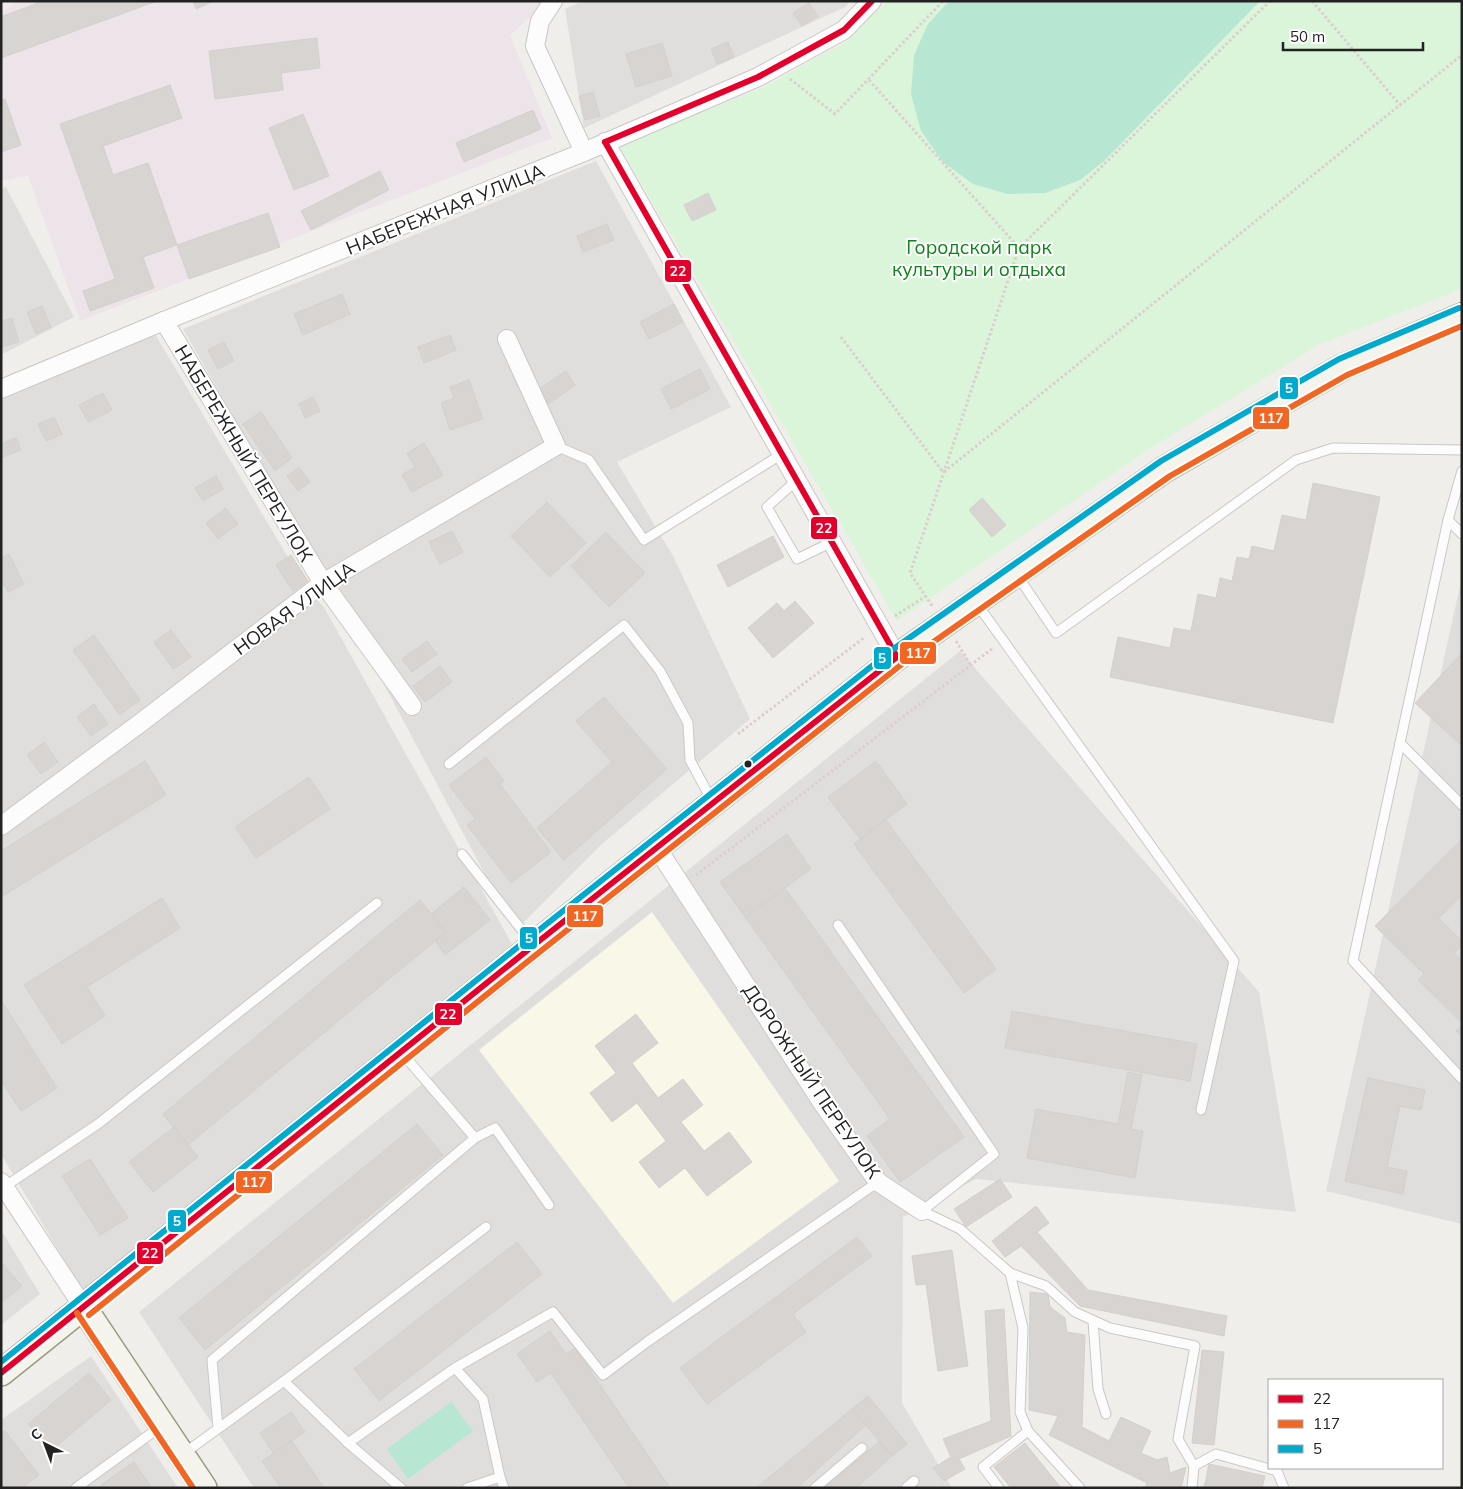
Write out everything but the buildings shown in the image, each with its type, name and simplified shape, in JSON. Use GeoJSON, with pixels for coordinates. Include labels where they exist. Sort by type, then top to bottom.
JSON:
{"type":"FeatureCollection","features":[{"type":"Feature","properties":{"kind":"main road"},"geometry":{"type":"LineString","coordinates":[[1,1373],[402,1053],[534,945],[897,657],[1165,469],[1343,367],[1462,316]]}},
{"type":"Feature","properties":{"kind":"main road"},"geometry":{"type":"LineString","coordinates":[[84,1308],[204,1488]]}},
{"type":"Feature","properties":{"kind":"street"},"geometry":{"type":"LineString","coordinates":[[553,1],[540,21],[535,46],[584,152]]}},
{"type":"Feature","properties":{"kind":"street","name":"НАБЕРЕЖНАЯ УЛИЦА"},"geometry":{"type":"LineString","coordinates":[[1,389],[164,321],[584,152],[758,77],[844,30],[872,1]]}},
{"type":"Feature","properties":{"kind":"street"},"geometry":{"type":"LineString","coordinates":[[605,142],[897,657]]}},
{"type":"Feature","properties":{"kind":"street","name":"НАБЕРЕЖНЫЙ ПЕРЕУЛОК"},"geometry":{"type":"LineString","coordinates":[[164,321],[323,583],[412,706]]}},
{"type":"Feature","properties":{"kind":"street"},"geometry":{"type":"LineString","coordinates":[[507,339],[556,446]]}},
{"type":"Feature","properties":{"kind":"street","name":"НОВАЯ УЛИЦА"},"geometry":{"type":"LineString","coordinates":[[1,826],[140,724],[323,583],[556,446]]}},
{"type":"Feature","properties":{"kind":"street","name":"ДОРОЖНЫЙ ПЕРЕУЛОК"},"geometry":{"type":"LineString","coordinates":[[657,848],[823,1104],[878,1182],[922,1211]]}},
{"type":"Feature","properties":{"kind":"street"},"geometry":{"type":"LineString","coordinates":[[3,1185],[84,1308]]}},
{"type":"Feature","properties":{"kind":"lane"},"geometry":{"type":"LineString","coordinates":[[556,446],[589,460],[644,540],[782,454]]}},
{"type":"Feature","properties":{"kind":"lane"},"geometry":{"type":"LineString","coordinates":[[1017,574],[1056,633],[1296,460],[1333,448],[1462,450]]}},
{"type":"Feature","properties":{"kind":"lane"},"geometry":{"type":"LineString","coordinates":[[1462,471],[1448,520],[1353,961],[1462,1079]]}},
{"type":"Feature","properties":{"kind":"lane"},"geometry":{"type":"LineString","coordinates":[[797,480],[766,507],[797,559],[832,542]]}},
{"type":"Feature","properties":{"kind":"lane"},"geometry":{"type":"LineString","coordinates":[[1448,520],[1462,534]]}},
{"type":"Feature","properties":{"kind":"lane"},"geometry":{"type":"LineString","coordinates":[[976,603],[1234,961],[1201,1110]]}},
{"type":"Feature","properties":{"kind":"lane"},"geometry":{"type":"LineString","coordinates":[[449,764],[624,625],[660,672],[688,723],[690,760],[714,803]]}},
{"type":"Feature","properties":{"kind":"lane"},"geometry":{"type":"LineString","coordinates":[[1400,743],[1462,805]]}},
{"type":"Feature","properties":{"kind":"lane"},"geometry":{"type":"LineString","coordinates":[[462,854],[534,945]]}},
{"type":"Feature","properties":{"kind":"lane"},"geometry":{"type":"LineString","coordinates":[[3,1185],[98,1124],[377,903]]}},
{"type":"Feature","properties":{"kind":"lane"},"geometry":{"type":"LineString","coordinates":[[838,925],[994,1154],[922,1211]]}},
{"type":"Feature","properties":{"kind":"lane"},"geometry":{"type":"LineString","coordinates":[[402,1053],[475,1138]]}},
{"type":"Feature","properties":{"kind":"lane"},"geometry":{"type":"LineString","coordinates":[[218,1428],[212,1360],[475,1138],[496,1128],[549,1205]]}},
{"type":"Feature","properties":{"kind":"lane"},"geometry":{"type":"LineString","coordinates":[[348,1443],[455,1368],[553,1312],[603,1375],[878,1182]]}},
{"type":"Feature","properties":{"kind":"lane","name":"ДОРОЖНЫЙ ПЕРЕУЛОК"},"geometry":{"type":"LineString","coordinates":[[922,1211],[960,1229],[1010,1273]]}},
{"type":"Feature","properties":{"kind":"lane"},"geometry":{"type":"LineString","coordinates":[[183,1454],[284,1381],[486,1227]]}},
{"type":"Feature","properties":{"kind":"lane"},"geometry":{"type":"LineString","coordinates":[[1010,1273],[1046,1286],[1075,1312],[1110,1328],[1195,1346],[1178,1439],[1194,1466],[1192,1488]]}},
{"type":"Feature","properties":{"kind":"lane"},"geometry":{"type":"LineString","coordinates":[[1010,1273],[1023,1328],[1020,1412],[1028,1431],[1080,1488]]}},
{"type":"Feature","properties":{"kind":"lane"},"geometry":{"type":"LineString","coordinates":[[1093,1320],[1098,1388],[1106,1414]]}},
{"type":"Feature","properties":{"kind":"lane"},"geometry":{"type":"LineString","coordinates":[[455,1368],[483,1399],[504,1488]]}},
{"type":"Feature","properties":{"kind":"lane"},"geometry":{"type":"LineString","coordinates":[[284,1381],[348,1443],[401,1488]]}},
{"type":"Feature","properties":{"kind":"lane"},"geometry":{"type":"LineString","coordinates":[[76,1488],[163,1425]]}},
{"type":"Feature","properties":{"kind":"lane"},"geometry":{"type":"LineString","coordinates":[[999,1488],[983,1467],[1028,1431]]}},
{"type":"Feature","properties":{"kind":"lane"},"geometry":{"type":"LineString","coordinates":[[816,1488],[862,1448]]}},
{"type":"Feature","properties":{"kind":"lane"},"geometry":{"type":"LineString","coordinates":[[1194,1466],[1216,1454],[1268,1468]]}},
{"type":"Feature","properties":{"kind":"lane"},"geometry":{"type":"LineString","coordinates":[[1270,1469],[1277,1471],[1284,1488]]}},
{"type":"Feature","properties":{"kind":"lane"},"geometry":{"type":"LineString","coordinates":[[468,1488],[500,1477]]}},
{"type":"Feature","properties":{"kind":"lane"},"geometry":{"type":"LineString","coordinates":[[906,1488],[914,1481]]}},
{"type":"Feature","properties":{"kind":"path"},"geometry":{"type":"LineString","coordinates":[[775,68],[835,114],[943,1]]}},
{"type":"Feature","properties":{"kind":"path"},"geometry":{"type":"LineString","coordinates":[[970,664],[910,573],[1019,248],[1270,1]]}},
{"type":"Feature","properties":{"kind":"path"},"geometry":{"type":"LineString","coordinates":[[1312,1],[1400,105]]}},
{"type":"Feature","properties":{"kind":"path"},"geometry":{"type":"LineString","coordinates":[[944,472],[1462,55]]}},
{"type":"Feature","properties":{"kind":"path"},"geometry":{"type":"LineString","coordinates":[[868,80],[1019,248]]}},
{"type":"Feature","properties":{"kind":"path"},"geometry":{"type":"LineString","coordinates":[[841,337],[944,472]]}},
{"type":"Feature","properties":{"kind":"path"},"geometry":{"type":"LineString","coordinates":[[738,734],[879,626],[926,596]]}},
{"type":"Feature","properties":{"kind":"path"},"geometry":{"type":"LineString","coordinates":[[681,886],[1003,640]]}},
{"type":"Feature","properties":{"kind":"shaded area"},"geometry":{"type":"Polygon","coordinates":[[[17,1],[549,1],[510,35],[552,138],[80,321],[28,176],[1,181],[1,13],[17,1]]]}},
{"type":"Feature","properties":{"kind":"shaded area"},"geometry":{"type":"Polygon","coordinates":[[[583,1],[850,1],[845,7],[584,128],[565,9],[583,1]]]}},
{"type":"Feature","properties":{"kind":"shaded area"},"geometry":{"type":"Polygon","coordinates":[[[596,161],[731,407],[617,462],[673,556],[750,719],[602,844],[515,931],[335,592],[183,329],[596,161]]]}},
{"type":"Feature","properties":{"kind":"shaded area"},"geometry":{"type":"Polygon","coordinates":[[[6,187],[74,317],[1,355],[1,188],[6,187]]]}},
{"type":"Feature","properties":{"kind":"shaded area"},"geometry":{"type":"Polygon","coordinates":[[[155,334],[298,574],[325,609],[512,944],[82,1290],[1,1154],[1,400],[155,334]]]}},
{"type":"Feature","properties":{"kind":"shaded area"},"geometry":{"type":"Polygon","coordinates":[[[1462,577],[1462,1224],[1326,1191],[1462,577]]]}},
{"type":"Feature","properties":{"kind":"shaded area"},"geometry":{"type":"Polygon","coordinates":[[[960,651],[1259,992],[1296,1212],[976,1179],[903,1217],[902,1403],[952,1488],[254,1488],[139,1312],[960,651]]]}},
{"type":"Feature","properties":{"kind":"shaded area"},"geometry":{"type":"Polygon","coordinates":[[[652,912],[839,1181],[673,1303],[479,1050],[652,912]]]}},
{"type":"Feature","properties":{"kind":"shaded area"},"geometry":{"type":"Polygon","coordinates":[[[1,1230],[40,1294],[1,1325],[1,1230]]]}},
{"type":"Feature","properties":{"kind":"shaded area"},"geometry":{"type":"Polygon","coordinates":[[[91,1356],[178,1488],[1,1488],[1,1420],[91,1356]]]}},
{"type":"Feature","properties":{"kind":"green space","name":"Городской парк культуры и отдыха"},"geometry":{"type":"Polygon","coordinates":[[[887,1],[1462,1],[1462,289],[1320,344],[1151,448],[897,621],[619,145],[762,88],[849,40],[887,1]]]}},
{"type":"Feature","properties":{"kind":"green space"},"geometry":{"type":"Polygon","coordinates":[[[949,1],[1260,1],[1104,161],[1080,180],[1045,193],[1008,194],[973,184],[943,162],[921,131],[911,94],[914,55],[928,24],[949,1]]]}},
{"type":"Feature","properties":{"kind":"green space"},"geometry":{"type":"Polygon","coordinates":[[[451,1402],[473,1431],[408,1479],[387,1449],[451,1402]]]}},
{"type":"Feature","properties":{"kind":"transit line","name":"22"},"geometry":{"type":"LineString","coordinates":[[605,142],[758,77],[844,30],[872,1]]}},
{"type":"Feature","properties":{"kind":"transit line","name":"22"},"geometry":{"type":"LineString","coordinates":[[605,142],[897,657]]}},
{"type":"Feature","properties":{"kind":"transit line","name":"5"},"geometry":{"type":"LineString","coordinates":[[1,1362],[529,938],[892,650],[1161,461],[1339,359],[1459,308]]}},
{"type":"Feature","properties":{"kind":"transit line","name":"117"},"geometry":{"type":"LineString","coordinates":[[89,1315],[527,962],[902,664],[1170,476],[1347,375],[1462,326]]}},
{"type":"Feature","properties":{"kind":"transit line","name":"22"},"geometry":{"type":"LineString","coordinates":[[1,1373],[534,945],[897,657]]}},
{"type":"Feature","properties":{"kind":"transit line","name":"117"},"geometry":{"type":"LineString","coordinates":[[77,1313],[193,1488]]}}]}
